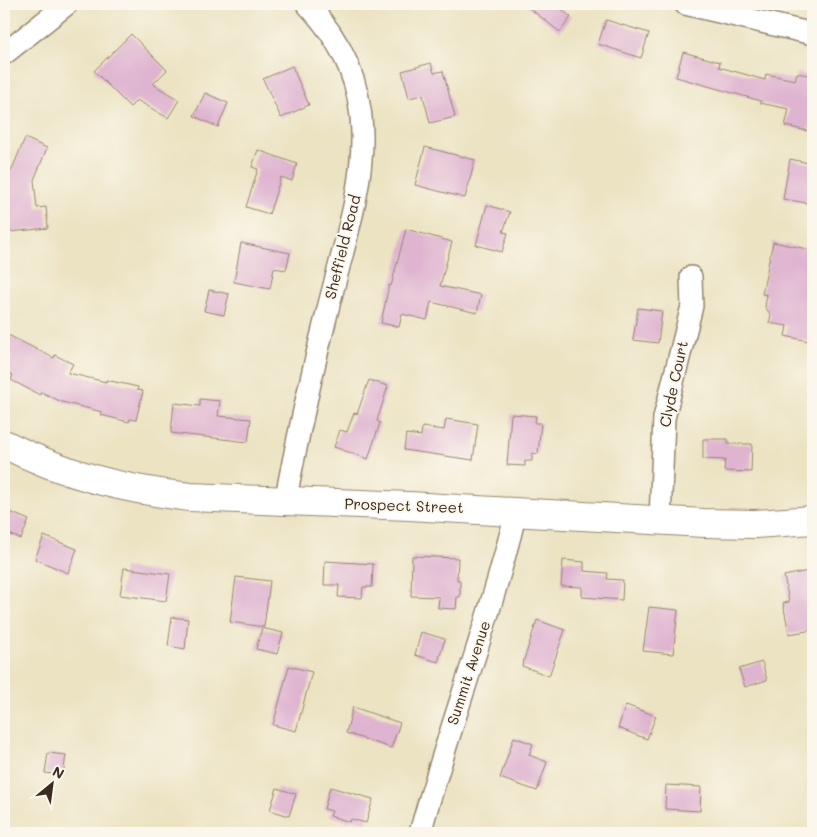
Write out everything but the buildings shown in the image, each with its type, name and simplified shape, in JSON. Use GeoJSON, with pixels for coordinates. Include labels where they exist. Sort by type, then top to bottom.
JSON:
{"type":"FeatureCollection","features":[{"type":"Feature","properties":{"kind":"main road","name":"Prospect Street"},"geometry":{"type":"LineString","coordinates":[[4,444],[64,470],[124,488],[190,497],[409,506],[660,521],[755,524],[813,520]]}},
{"type":"Feature","properties":{"kind":"street"},"geometry":{"type":"LineString","coordinates":[[4,54],[67,4]]}},
{"type":"Feature","properties":{"kind":"street","name":"Sheffield Road"},"geometry":{"type":"LineString","coordinates":[[285,502],[320,340],[356,198],[362,160],[361,111],[348,62],[323,20],[307,4]]}},
{"type":"Feature","properties":{"kind":"street"},"geometry":{"type":"LineString","coordinates":[[685,4],[813,34]]}},
{"type":"Feature","properties":{"kind":"street"},"geometry":{"type":"LineString","coordinates":[[4,35],[26,36]]}},
{"type":"Feature","properties":{"kind":"street","name":"Clyde Court"},"geometry":{"type":"LineString","coordinates":[[660,521],[664,418],[692,306],[691,277]]}},
{"type":"Feature","properties":{"kind":"street","name":"Summit Avenue"},"geometry":{"type":"LineString","coordinates":[[420,833],[436,776],[502,568],[516,512]]}}]}
